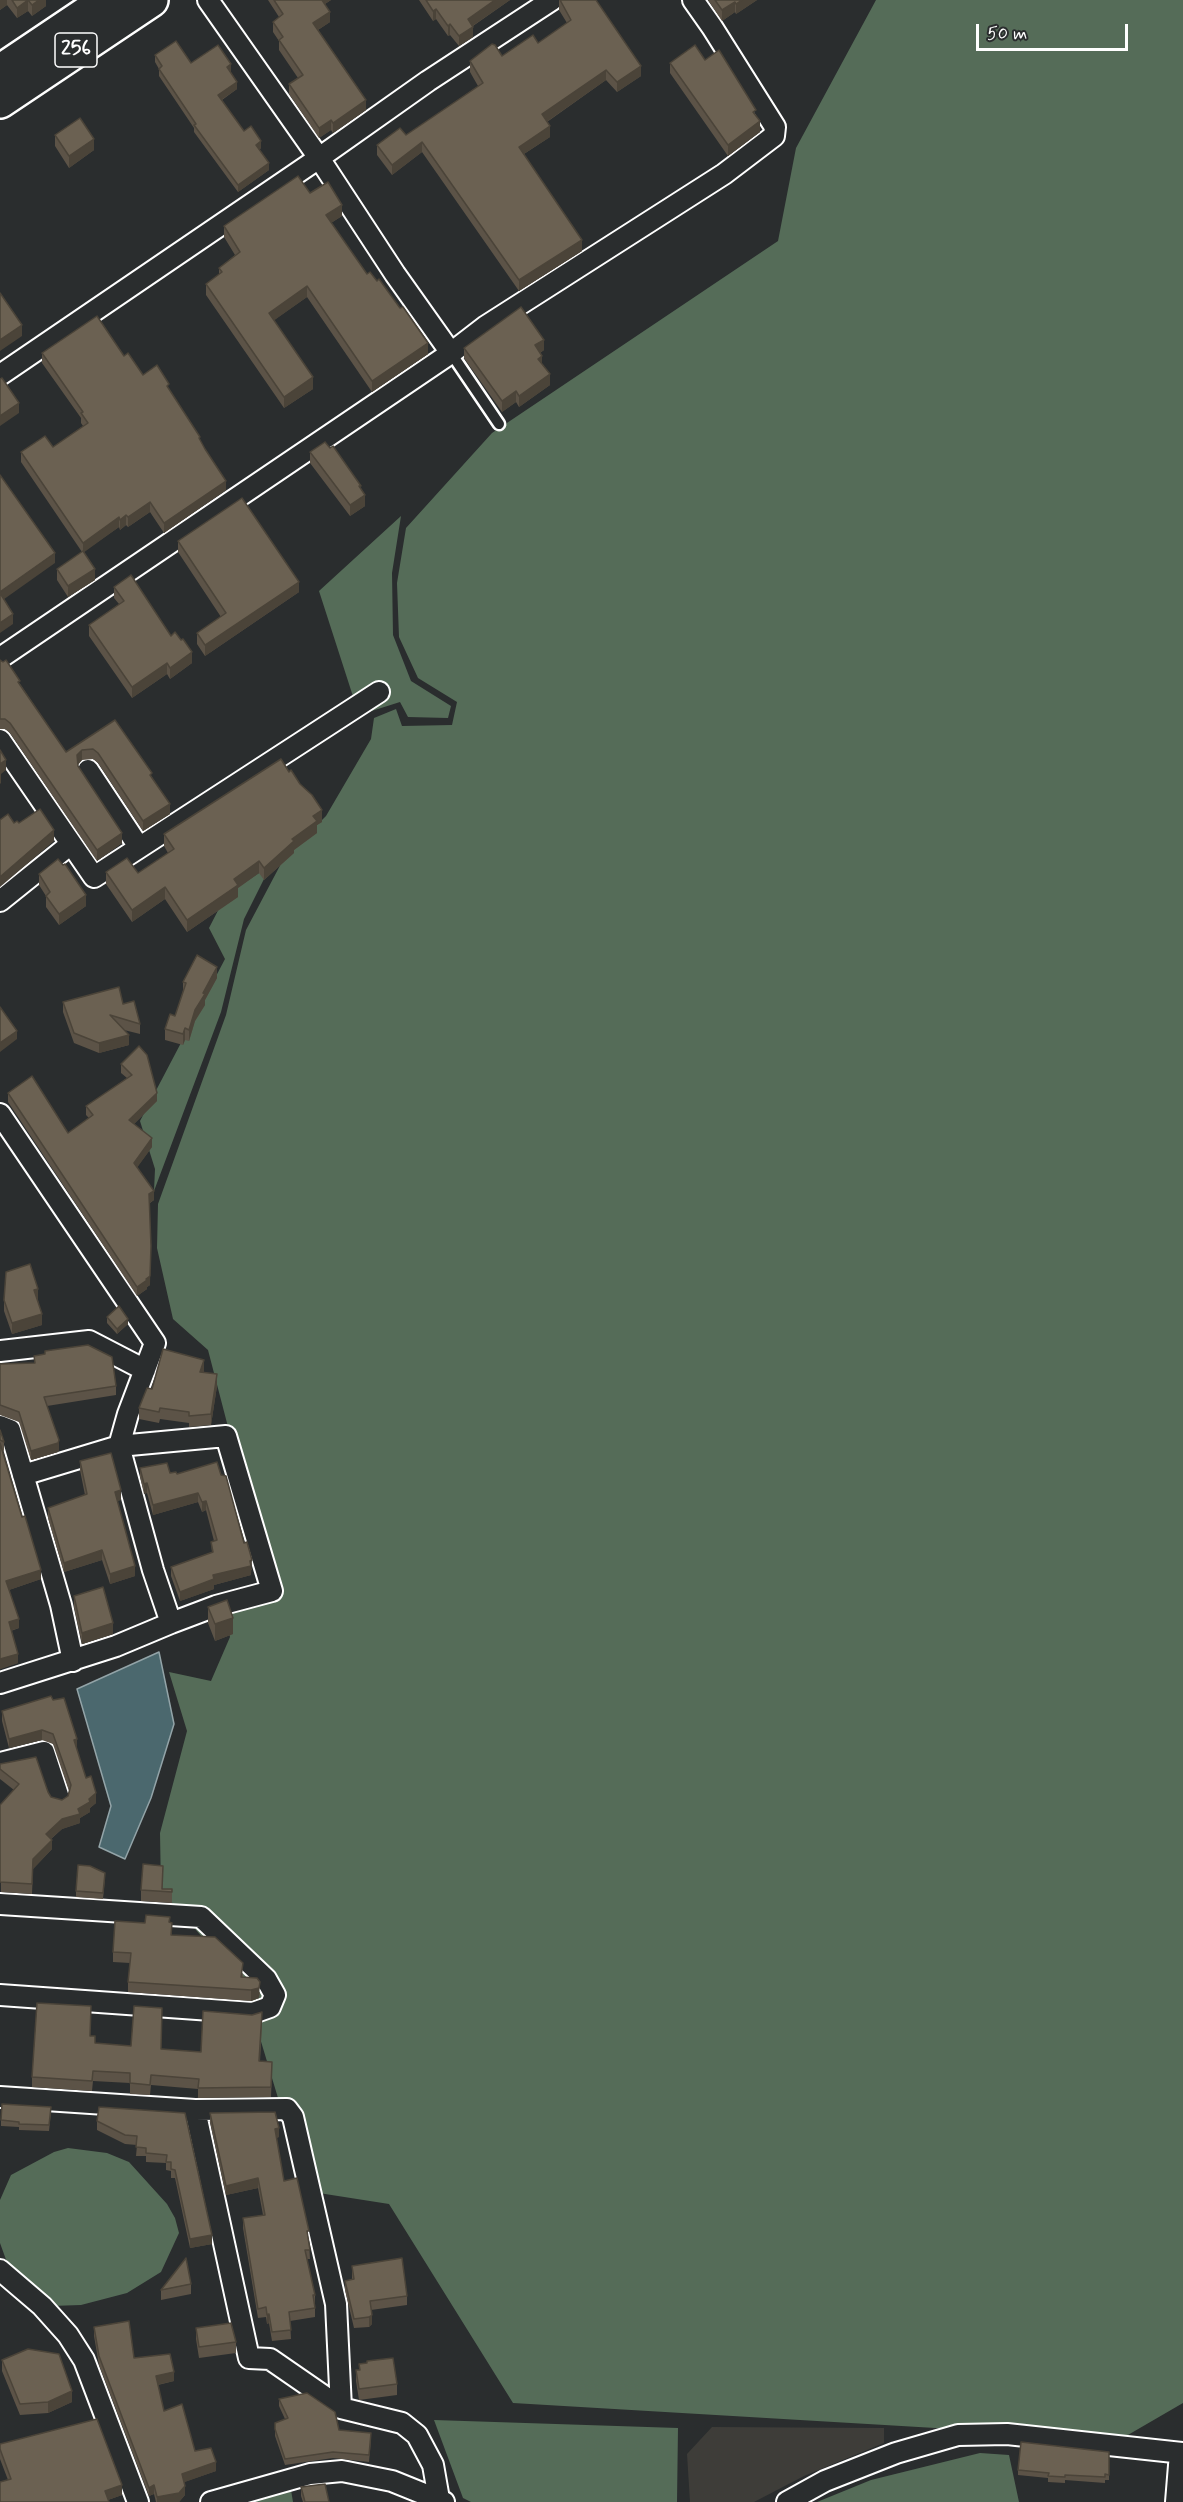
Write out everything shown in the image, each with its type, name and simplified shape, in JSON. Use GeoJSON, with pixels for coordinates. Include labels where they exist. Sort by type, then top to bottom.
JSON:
{"type":"FeatureCollection","features":[{"type":"Feature","properties":{"kind":"highway","name":"256"},"geometry":{"type":"LineString","coordinates":[[0,72],[107,0]]}},
{"type":"Feature","properties":{"kind":"highway","name":"256"},"geometry":{"type":"LineString","coordinates":[[0,101],[151,0]]}},
{"type":"Feature","properties":{"kind":"street"},"geometry":{"type":"LineString","coordinates":[[208,0],[319,158],[394,274],[451,353]]}},
{"type":"Feature","properties":{"kind":"street"},"geometry":{"type":"LineString","coordinates":[[0,375],[428,81],[552,0]]}},
{"type":"Feature","properties":{"kind":"street"},"geometry":{"type":"LineString","coordinates":[[0,658],[451,353],[486,326],[724,174],[774,136],[775,127],[693,0]]}},
{"type":"Feature","properties":{"kind":"street"},"geometry":{"type":"LineString","coordinates":[[0,740],[94,877],[379,692]]}},
{"type":"Feature","properties":{"kind":"street"},"geometry":{"type":"LineString","coordinates":[[88,770],[139,847]]}},
{"type":"Feature","properties":{"kind":"street"},"geometry":{"type":"LineString","coordinates":[[0,901],[71,844]]}},
{"type":"Feature","properties":{"kind":"street"},"geometry":{"type":"LineString","coordinates":[[0,1114],[155,1343],[128,1414],[119,1446],[153,1570],[171,1623]]}},
{"type":"Feature","properties":{"kind":"street"},"geometry":{"type":"LineString","coordinates":[[0,1351],[89,1341],[145,1370]]}},
{"type":"Feature","properties":{"kind":"street"},"geometry":{"type":"LineString","coordinates":[[0,1426],[10,1430],[61,1605],[73,1661]]}},
{"type":"Feature","properties":{"kind":"street"},"geometry":{"type":"LineString","coordinates":[[0,1683],[116,1646],[216,1606],[272,1591],[226,1436],[119,1446],[23,1475]]}},
{"type":"Feature","properties":{"kind":"street"},"geometry":{"type":"LineString","coordinates":[[0,1763],[44,1752],[59,1797]]}},
{"type":"Feature","properties":{"kind":"street"},"geometry":{"type":"LineString","coordinates":[[0,1904],[201,1917],[266,1979],[275,1995],[270,2007],[253,2013],[0,1995]]}},
{"type":"Feature","properties":{"kind":"street"},"geometry":{"type":"LineString","coordinates":[[0,2097],[195,2110],[286,2109],[293,2117],[336,2304],[341,2408]]}},
{"type":"Feature","properties":{"kind":"street"},"geometry":{"type":"LineString","coordinates":[[195,2110],[249,2358],[270,2359],[341,2408],[402,2422],[417,2435],[433,2465],[442,2501]]}},
{"type":"Feature","properties":{"kind":"street"},"geometry":{"type":"LineString","coordinates":[[0,2270],[48,2313],[68,2335],[84,2360],[138,2502]]}},
{"type":"Feature","properties":{"kind":"street"},"geometry":{"type":"LineString","coordinates":[[787,2502],[835,2477],[896,2453],[958,2435],[1007,2434],[1181,2453],[1176,2502]]}},
{"type":"Feature","properties":{"kind":"street"},"geometry":{"type":"LineString","coordinates":[[210,2502],[310,2474],[342,2471],[392,2481],[442,2501]]}},
{"type":"Feature","properties":{"kind":"lane"},"geometry":{"type":"LineString","coordinates":[[451,353],[499,424]]}},
{"type":"Feature","properties":{"kind":"shaded area"},"geometry":{"type":"Polygon","coordinates":[[[712,2427],[884,2428],[884,2443],[804,2476],[754,2502],[690,2502],[687,2454],[712,2427]]]}},
{"type":"Feature","properties":{"kind":"green space"},"geometry":{"type":"Polygon","coordinates":[[[876,0],[1183,0],[1183,2403],[1121,2439],[513,2403],[389,2204],[306,2191],[244,1985],[161,1890],[160,1833],[187,1731],[169,1672],[211,1681],[230,1637],[225,1612],[272,1596],[208,1350],[173,1319],[157,1248],[158,1204],[226,1015],[246,930],[284,858],[326,816],[371,739],[374,718],[396,709],[402,726],[452,725],[457,702],[418,678],[399,637],[397,583],[406,528],[492,433],[778,241],[796,148],[876,0]]]}},
{"type":"Feature","properties":{"kind":"green space"},"geometry":{"type":"Polygon","coordinates":[[[401,516],[392,573],[393,635],[411,681],[451,706],[448,718],[408,717],[400,702],[359,715],[319,591],[401,516]]]}},
{"type":"Feature","properties":{"kind":"green space"},"geometry":{"type":"Polygon","coordinates":[[[271,865],[244,919],[221,1012],[154,1191],[155,1169],[140,1121],[225,959],[209,928],[226,895],[271,865]]]}},
{"type":"Feature","properties":{"kind":"green space"},"geometry":{"type":"Polygon","coordinates":[[[68,2148],[107,2153],[129,2162],[167,2204],[175,2218],[179,2233],[161,2272],[127,2293],[81,2305],[51,2306],[9,2268],[0,2243],[0,2200],[11,2175],[54,2152],[68,2148]]]}},
{"type":"Feature","properties":{"kind":"green space"},"geometry":{"type":"Polygon","coordinates":[[[434,2420],[678,2428],[677,2502],[471,2502],[463,2498],[434,2420]]]}},
{"type":"Feature","properties":{"kind":"green space"},"geometry":{"type":"Polygon","coordinates":[[[980,2453],[1009,2455],[1019,2502],[817,2502],[871,2480],[980,2453]]]}},
{"type":"Feature","properties":{"kind":"green space"},"geometry":{"type":"Polygon","coordinates":[[[291,2490],[293,2502],[245,2502],[291,2490]]]}},
{"type":"Feature","properties":{"kind":"water"},"geometry":{"type":"Polygon","coordinates":[[[159,1652],[174,1724],[151,1798],[125,1859],[99,1847],[111,1806],[77,1689],[159,1652]]]}},
{"type":"Feature","properties":{"kind":"building"},"geometry":{"type":"Polygon","coordinates":[[[12,0],[28,0],[17,8],[12,0]]]}},
{"type":"Feature","properties":{"kind":"building"},"geometry":{"type":"Polygon","coordinates":[[[28,0],[39,0],[32,5],[28,0]]]}},
{"type":"Feature","properties":{"kind":"building"},"geometry":{"type":"Polygon","coordinates":[[[274,0],[322,0],[330,12],[313,23],[366,100],[333,123],[331,120],[319,128],[289,84],[303,75],[279,40],[283,37],[273,22],[283,14],[274,0]]]}},
{"type":"Feature","properties":{"kind":"building"},"geometry":{"type":"Polygon","coordinates":[[[426,0],[495,0],[468,19],[473,27],[459,36],[450,24],[448,26],[436,9],[433,11],[426,0]]]}},
{"type":"Feature","properties":{"kind":"building"},"geometry":{"type":"Polygon","coordinates":[[[560,0],[596,0],[641,66],[617,82],[606,70],[542,114],[550,126],[519,147],[582,240],[519,280],[422,142],[392,165],[377,145],[400,128],[406,135],[483,83],[470,61],[492,44],[502,56],[533,35],[538,43],[571,20],[560,0]]]}},
{"type":"Feature","properties":{"kind":"building"},"geometry":{"type":"Polygon","coordinates":[[[715,0],[742,0],[722,10],[715,0]]]}},
{"type":"Feature","properties":{"kind":"building"},"geometry":{"type":"Polygon","coordinates":[[[176,41],[191,63],[218,45],[231,64],[227,67],[237,82],[218,95],[244,131],[251,126],[261,141],[256,145],[269,163],[238,185],[194,125],[196,124],[159,69],[162,66],[155,55],[176,41]]]}},
{"type":"Feature","properties":{"kind":"building"},"geometry":{"type":"Polygon","coordinates":[[[695,45],[705,60],[719,50],[756,110],[753,112],[760,121],[728,145],[670,63],[695,45]]]}},
{"type":"Feature","properties":{"kind":"building"},"geometry":{"type":"Polygon","coordinates":[[[80,118],[94,139],[69,156],[55,135],[80,118]]]}},
{"type":"Feature","properties":{"kind":"building"},"geometry":{"type":"Polygon","coordinates":[[[298,176],[310,193],[328,182],[342,205],[326,215],[367,274],[370,272],[377,281],[379,279],[400,308],[403,307],[428,343],[372,381],[307,286],[269,313],[313,377],[284,397],[206,284],[222,272],[219,268],[240,252],[224,226],[298,176]]]}},
{"type":"Feature","properties":{"kind":"building"},"geometry":{"type":"Polygon","coordinates":[[[0,293],[22,325],[0,340],[0,293]]]}},
{"type":"Feature","properties":{"kind":"building"},"geometry":{"type":"Polygon","coordinates":[[[521,307],[544,340],[535,345],[542,356],[538,359],[550,374],[519,396],[516,391],[502,401],[464,348],[521,307]]]}},
{"type":"Feature","properties":{"kind":"building"},"geometry":{"type":"Polygon","coordinates":[[[97,316],[124,356],[128,353],[143,375],[157,365],[169,384],[167,386],[226,481],[164,523],[150,502],[128,517],[126,515],[120,520],[119,517],[83,543],[21,452],[45,436],[53,447],[88,423],[81,413],[83,412],[42,353],[97,316]]]}},
{"type":"Feature","properties":{"kind":"building"},"geometry":{"type":"Polygon","coordinates":[[[2,378],[19,403],[0,416],[0,379],[2,378]]]}},
{"type":"Feature","properties":{"kind":"building"},"geometry":{"type":"Polygon","coordinates":[[[325,442],[330,448],[333,446],[365,495],[350,505],[310,452],[325,442]]]}},
{"type":"Feature","properties":{"kind":"building"},"geometry":{"type":"Polygon","coordinates":[[[0,475],[55,553],[0,592],[0,475]]]}},
{"type":"Feature","properties":{"kind":"building"},"geometry":{"type":"Polygon","coordinates":[[[242,498],[299,582],[205,645],[197,633],[226,613],[178,541],[242,498]]]}},
{"type":"Feature","properties":{"kind":"building"},"geometry":{"type":"Polygon","coordinates":[[[83,551],[95,569],[68,586],[57,569],[83,551]]]}},
{"type":"Feature","properties":{"kind":"building"},"geometry":{"type":"Polygon","coordinates":[[[131,575],[171,636],[175,632],[192,652],[170,668],[167,663],[132,687],[89,625],[124,601],[114,587],[131,575]]]}},
{"type":"Feature","properties":{"kind":"building"},"geometry":{"type":"Polygon","coordinates":[[[0,593],[13,614],[0,623],[0,593]]]}},
{"type":"Feature","properties":{"kind":"building"},"geometry":{"type":"Polygon","coordinates":[[[0,660],[3,662],[6,660],[20,681],[18,682],[66,752],[115,720],[152,773],[150,775],[170,804],[143,821],[98,753],[93,749],[82,750],[77,755],[78,766],[122,833],[97,850],[10,723],[5,719],[0,719],[0,660]]]}},
{"type":"Feature","properties":{"kind":"building"},"geometry":{"type":"Polygon","coordinates":[[[0,750],[6,760],[0,764],[0,750]]]}},
{"type":"Feature","properties":{"kind":"building"},"geometry":{"type":"Polygon","coordinates":[[[281,759],[289,772],[291,770],[322,810],[313,816],[317,821],[292,839],[294,841],[264,868],[259,861],[234,879],[238,885],[187,920],[165,887],[132,910],[106,872],[127,858],[138,873],[174,849],[164,834],[281,759]]]}},
{"type":"Feature","properties":{"kind":"building"},"geometry":{"type":"Polygon","coordinates":[[[40,809],[54,830],[0,877],[0,820],[8,814],[14,823],[17,821],[19,823],[40,809]]]}},
{"type":"Feature","properties":{"kind":"building"},"geometry":{"type":"Polygon","coordinates":[[[58,859],[63,865],[65,864],[86,895],[59,914],[46,896],[50,892],[39,874],[58,859]]]}},
{"type":"Feature","properties":{"kind":"building"},"geometry":{"type":"Polygon","coordinates":[[[197,955],[217,967],[195,1010],[189,1030],[185,1028],[183,1034],[165,1029],[170,1014],[175,1016],[186,983],[183,982],[197,955]]]}},
{"type":"Feature","properties":{"kind":"building"},"geometry":{"type":"Polygon","coordinates":[[[119,987],[123,1004],[134,1001],[140,1024],[110,1015],[129,1035],[99,1043],[74,1033],[63,1002],[119,987]]]}},
{"type":"Feature","properties":{"kind":"building"},"geometry":{"type":"Polygon","coordinates":[[[0,1007],[17,1031],[0,1043],[0,1007]]]}},
{"type":"Feature","properties":{"kind":"building"},"geometry":{"type":"Polygon","coordinates":[[[139,1046],[147,1055],[157,1093],[129,1120],[152,1138],[134,1163],[154,1191],[149,1194],[150,1276],[137,1287],[8,1093],[32,1076],[68,1133],[93,1115],[86,1106],[132,1075],[121,1064],[139,1046]]]}},
{"type":"Feature","properties":{"kind":"building"},"geometry":{"type":"Polygon","coordinates":[[[30,1264],[38,1289],[34,1290],[42,1314],[12,1323],[4,1300],[6,1272],[30,1264]]]}},
{"type":"Feature","properties":{"kind":"building"},"geometry":{"type":"Polygon","coordinates":[[[119,1306],[128,1319],[117,1329],[107,1317],[119,1306]]]}},
{"type":"Feature","properties":{"kind":"building"},"geometry":{"type":"Polygon","coordinates":[[[88,1345],[112,1357],[116,1386],[44,1397],[59,1440],[58,1443],[31,1451],[19,1412],[0,1405],[0,1364],[35,1363],[34,1356],[45,1354],[45,1351],[88,1345]]]}},
{"type":"Feature","properties":{"kind":"building"},"geometry":{"type":"Polygon","coordinates":[[[163,1349],[204,1360],[200,1372],[217,1374],[211,1414],[189,1416],[189,1412],[160,1408],[159,1412],[139,1408],[147,1388],[152,1389],[163,1349]]]}},
{"type":"Feature","properties":{"kind":"building"},"geometry":{"type":"Polygon","coordinates":[[[0,1443],[41,1570],[6,1581],[19,1619],[9,1622],[18,1654],[0,1659],[0,1443]]]}},
{"type":"Feature","properties":{"kind":"building"},"geometry":{"type":"Polygon","coordinates":[[[111,1453],[121,1490],[115,1492],[135,1566],[110,1574],[102,1550],[64,1563],[48,1508],[87,1494],[80,1461],[111,1453]]]}},
{"type":"Feature","properties":{"kind":"building"},"geometry":{"type":"Polygon","coordinates":[[[217,1462],[221,1475],[226,1476],[244,1543],[247,1542],[252,1560],[250,1561],[251,1566],[213,1575],[214,1579],[180,1592],[171,1567],[213,1552],[211,1542],[217,1540],[206,1501],[202,1502],[198,1493],[153,1505],[140,1468],[167,1463],[170,1473],[176,1472],[177,1474],[217,1462]]]}},
{"type":"Feature","properties":{"kind":"building"},"geometry":{"type":"Polygon","coordinates":[[[103,1587],[113,1623],[82,1633],[74,1596],[103,1587]]]}},
{"type":"Feature","properties":{"kind":"building"},"geometry":{"type":"Polygon","coordinates":[[[227,1600],[233,1618],[215,1624],[208,1607],[227,1600]]]}},
{"type":"Feature","properties":{"kind":"building"},"geometry":{"type":"Polygon","coordinates":[[[51,1696],[53,1700],[64,1698],[86,1778],[91,1776],[96,1793],[89,1799],[90,1802],[78,1809],[80,1814],[62,1819],[46,1834],[52,1840],[33,1859],[32,1884],[0,1882],[0,1805],[19,1784],[0,1769],[0,1764],[36,1757],[51,1797],[62,1800],[68,1796],[71,1785],[53,1734],[42,1730],[9,1739],[2,1711],[51,1696]]]}},
{"type":"Feature","properties":{"kind":"building"},"geometry":{"type":"Polygon","coordinates":[[[143,1864],[163,1866],[162,1889],[172,1889],[172,1892],[141,1890],[143,1864]]]}},
{"type":"Feature","properties":{"kind":"building"},"geometry":{"type":"Polygon","coordinates":[[[78,1865],[90,1866],[105,1873],[103,1893],[76,1891],[78,1865]]]}},
{"type":"Feature","properties":{"kind":"building"},"geometry":{"type":"Polygon","coordinates":[[[146,1915],[170,1917],[171,1935],[215,1937],[243,1963],[241,1977],[257,1978],[260,1982],[259,1988],[251,1990],[128,1982],[131,1953],[113,1952],[115,1921],[145,1923],[146,1915]]]}},
{"type":"Feature","properties":{"kind":"building"},"geometry":{"type":"Polygon","coordinates":[[[37,2003],[91,2006],[90,2036],[95,2036],[95,2043],[131,2046],[134,2006],[162,2008],[161,2049],[201,2052],[203,2011],[252,2015],[262,2012],[259,2061],[272,2062],[271,2087],[198,2088],[199,2079],[151,2075],[150,2085],[130,2083],[130,2073],[93,2071],[92,2081],[32,2077],[37,2003]]]}},
{"type":"Feature","properties":{"kind":"building"},"geometry":{"type":"Polygon","coordinates":[[[2,2104],[51,2107],[49,2125],[19,2124],[19,2122],[1,2120],[2,2104]]]}},
{"type":"Feature","properties":{"kind":"building"},"geometry":{"type":"Polygon","coordinates":[[[99,2107],[185,2113],[212,2235],[190,2239],[175,2170],[171,2169],[171,2162],[166,2162],[167,2155],[146,2153],[146,2148],[136,2147],[137,2136],[125,2135],[97,2121],[99,2107]]]}},
{"type":"Feature","properties":{"kind":"building"},"geometry":{"type":"Polygon","coordinates":[[[275,2112],[279,2128],[275,2129],[284,2181],[297,2178],[309,2231],[307,2231],[310,2250],[305,2250],[315,2295],[313,2295],[315,2308],[289,2312],[291,2330],[272,2332],[266,2307],[258,2309],[243,2218],[265,2215],[258,2178],[226,2186],[210,2113],[275,2112]]]}},
{"type":"Feature","properties":{"kind":"building"},"geometry":{"type":"Polygon","coordinates":[[[186,2258],[191,2284],[161,2290],[186,2258]]]}},
{"type":"Feature","properties":{"kind":"building"},"geometry":{"type":"Polygon","coordinates":[[[402,2258],[407,2296],[370,2301],[372,2315],[354,2319],[345,2281],[354,2279],[352,2266],[402,2258]]]}},
{"type":"Feature","properties":{"kind":"building"},"geometry":{"type":"Polygon","coordinates":[[[129,2321],[134,2358],[170,2354],[174,2372],[156,2376],[164,2411],[182,2404],[195,2451],[211,2448],[216,2462],[182,2474],[185,2486],[179,2493],[157,2497],[154,2485],[149,2488],[99,2356],[94,2327],[129,2321]]]}},
{"type":"Feature","properties":{"kind":"building"},"geometry":{"type":"Polygon","coordinates":[[[231,2323],[236,2342],[199,2347],[196,2328],[231,2323]]]}},
{"type":"Feature","properties":{"kind":"building"},"geometry":{"type":"Polygon","coordinates":[[[28,2349],[59,2354],[72,2391],[48,2402],[20,2404],[2,2360],[28,2349]]]}},
{"type":"Feature","properties":{"kind":"building"},"geometry":{"type":"Polygon","coordinates":[[[393,2358],[397,2384],[359,2389],[356,2370],[360,2370],[359,2364],[393,2358]]]}},
{"type":"Feature","properties":{"kind":"building"},"geometry":{"type":"Polygon","coordinates":[[[307,2393],[335,2412],[339,2430],[371,2433],[369,2455],[333,2452],[285,2459],[275,2423],[288,2418],[279,2399],[307,2393]]]}},
{"type":"Feature","properties":{"kind":"building"},"geometry":{"type":"Polygon","coordinates":[[[97,2419],[122,2485],[105,2491],[109,2502],[0,2502],[0,2482],[11,2479],[0,2444],[97,2419]]]}},
{"type":"Feature","properties":{"kind":"building"},"geometry":{"type":"Polygon","coordinates":[[[1021,2442],[1109,2452],[1109,2475],[1105,2474],[1105,2477],[1065,2475],[1065,2477],[1018,2470],[1021,2442]]]}},
{"type":"Feature","properties":{"kind":"building"},"geometry":{"type":"Polygon","coordinates":[[[325,2484],[329,2502],[305,2502],[301,2487],[325,2484]]]}}]}
